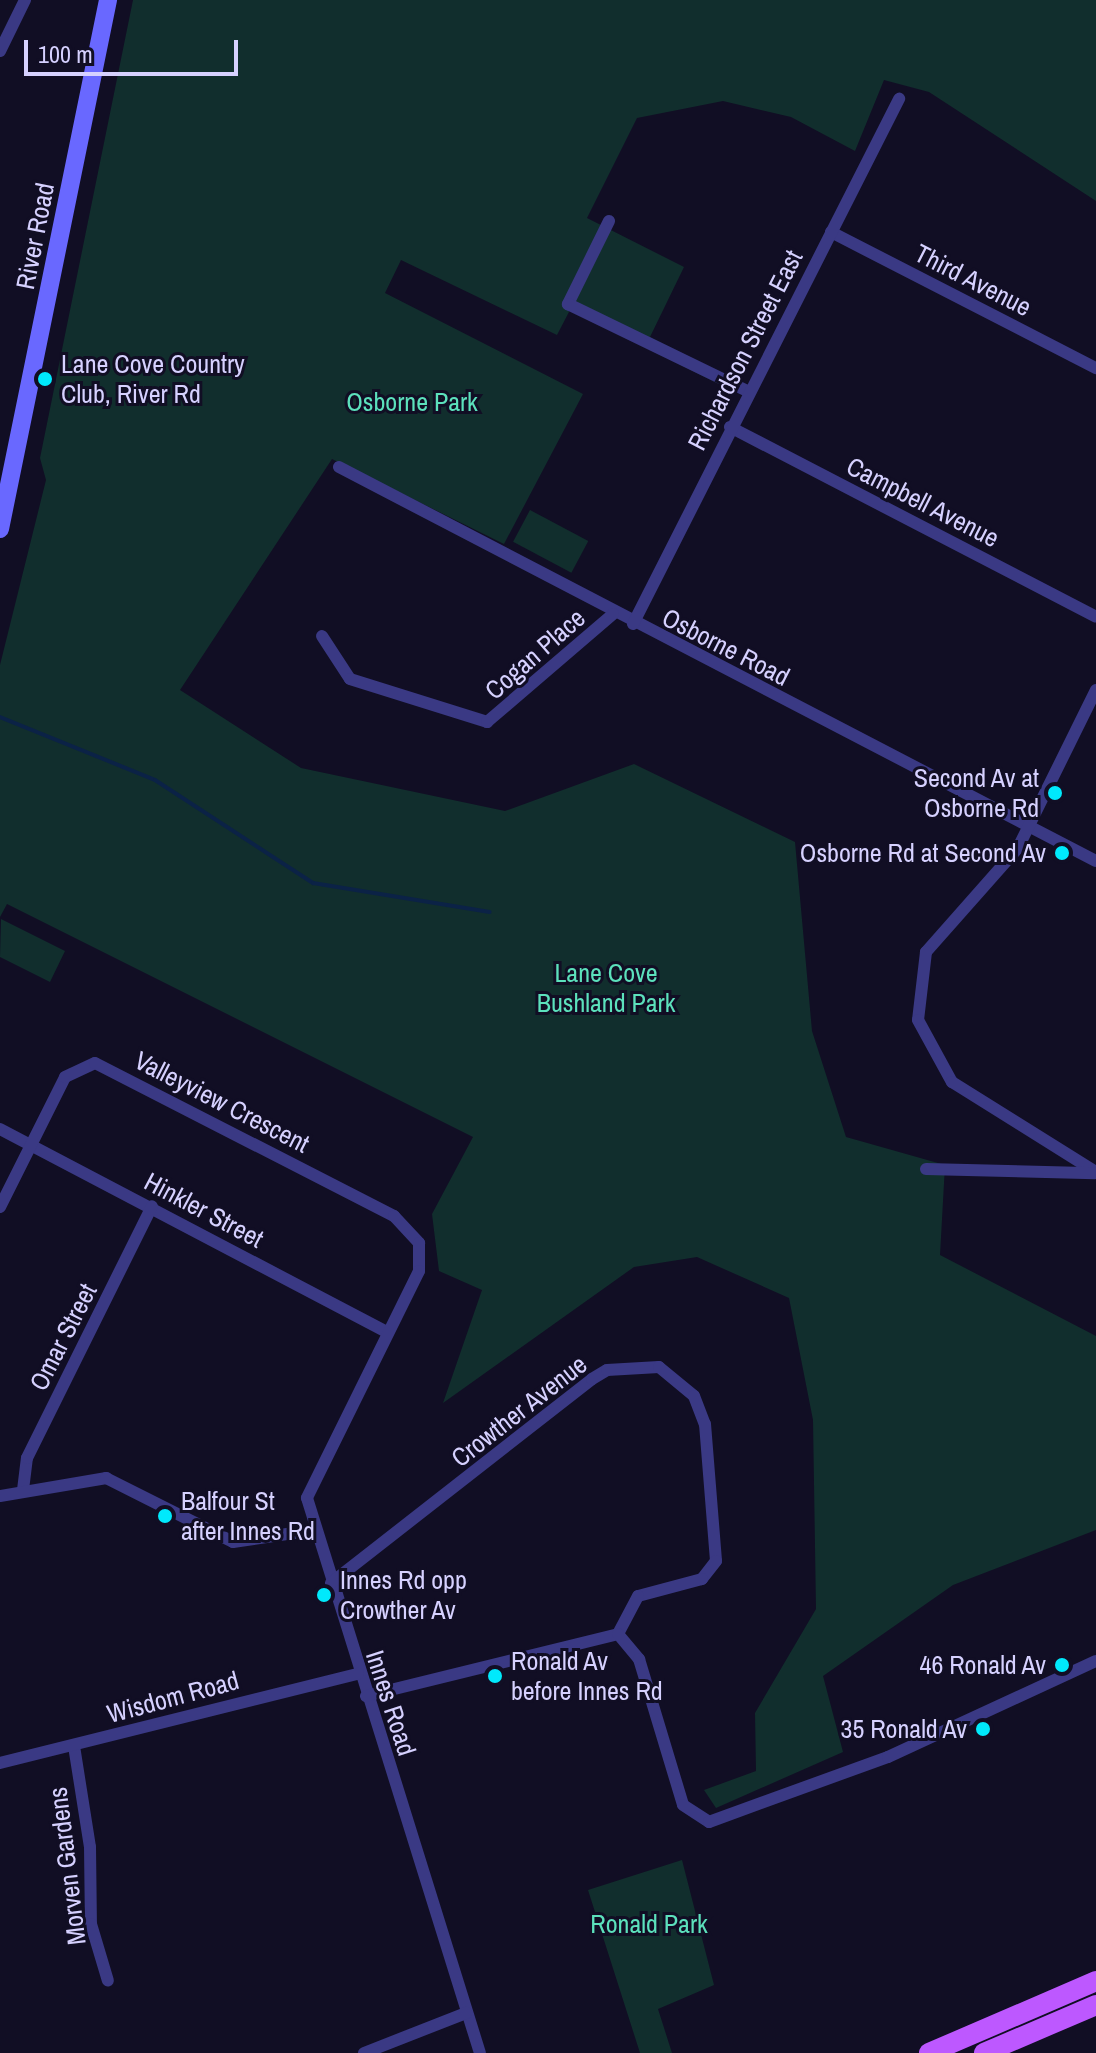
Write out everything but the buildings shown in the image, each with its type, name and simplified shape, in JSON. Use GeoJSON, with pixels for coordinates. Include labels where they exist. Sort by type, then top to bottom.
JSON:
{"type":"FeatureCollection","features":[{"type":"Feature","properties":{"kind":"main road","name":"River Road"},"geometry":{"type":"LineString","coordinates":[[0,529],[108,0]]}},
{"type":"Feature","properties":{"kind":"main road"},"geometry":{"type":"LineString","coordinates":[[929,2053],[1096,1981]]}},
{"type":"Feature","properties":{"kind":"main road"},"geometry":{"type":"LineString","coordinates":[[984,2053],[1096,2005]]}},
{"type":"Feature","properties":{"kind":"street"},"geometry":{"type":"LineString","coordinates":[[0,51],[25,0]]}},
{"type":"Feature","properties":{"kind":"street","name":"Richardson Street East"},"geometry":{"type":"LineString","coordinates":[[633,624],[747,391],[899,99]]}},
{"type":"Feature","properties":{"kind":"street"},"geometry":{"type":"LineString","coordinates":[[609,221],[568,304],[747,391]]}},
{"type":"Feature","properties":{"kind":"street","name":"Third Avenue"},"geometry":{"type":"LineString","coordinates":[[831,232],[1096,368]]}},
{"type":"Feature","properties":{"kind":"street","name":"Campbell Avenue"},"geometry":{"type":"LineString","coordinates":[[730,427],[1096,617]]}},
{"type":"Feature","properties":{"kind":"street","name":"Osborne Road"},"geometry":{"type":"LineString","coordinates":[[339,467],[613,614],[1096,861]]}},
{"type":"Feature","properties":{"kind":"street","name":"Cogan Place"},"geometry":{"type":"LineString","coordinates":[[322,636],[350,679],[487,722],[613,614]]}},
{"type":"Feature","properties":{"kind":"street"},"geometry":{"type":"LineString","coordinates":[[1096,690],[1029,828],[926,952],[918,1020],[952,1082],[1096,1173]]}},
{"type":"Feature","properties":{"kind":"street","name":"Valleyview Crescent"},"geometry":{"type":"LineString","coordinates":[[30,1145],[65,1077],[95,1063],[394,1216],[419,1243]]}},
{"type":"Feature","properties":{"kind":"street","name":"Hinkler Street"},"geometry":{"type":"LineString","coordinates":[[0,1129],[152,1206],[386,1332]]}},
{"type":"Feature","properties":{"kind":"street"},"geometry":{"type":"LineString","coordinates":[[0,1207],[30,1145]]}},
{"type":"Feature","properties":{"kind":"street"},"geometry":{"type":"LineString","coordinates":[[926,1169],[1096,1173]]}},
{"type":"Feature","properties":{"kind":"street","name":"Omar Street"},"geometry":{"type":"LineString","coordinates":[[23,1490],[27,1458],[152,1206]]}},
{"type":"Feature","properties":{"kind":"street","name":"Innes Road"},"geometry":{"type":"LineString","coordinates":[[419,1243],[419,1271],[310,1482],[314,1530],[480,2053]]}},
{"type":"Feature","properties":{"kind":"street","name":"Crowther Avenue"},"geometry":{"type":"LineString","coordinates":[[331,1583],[592,1379],[607,1370],[659,1367],[694,1396],[705,1424],[716,1561],[702,1579],[638,1596],[618,1634]]}},
{"type":"Feature","properties":{"kind":"street"},"geometry":{"type":"LineString","coordinates":[[0,1496],[106,1478],[233,1542],[314,1530]]}},
{"type":"Feature","properties":{"kind":"street"},"geometry":{"type":"LineString","coordinates":[[366,1696],[618,1634],[639,1659],[683,1805],[709,1822],[888,1757],[1096,1661]]}},
{"type":"Feature","properties":{"kind":"street","name":"Wisdom Road"},"geometry":{"type":"LineString","coordinates":[[0,1763],[358,1674]]}},
{"type":"Feature","properties":{"kind":"street","name":"Morven Gardens"},"geometry":{"type":"LineString","coordinates":[[74,1746],[90,1847],[91,1924],[108,1981]]}},
{"type":"Feature","properties":{"kind":"street"},"geometry":{"type":"LineString","coordinates":[[364,2053],[466,2013]]}},
{"type":"Feature","properties":{"kind":"green space"},"geometry":{"type":"Polygon","coordinates":[[[133,0],[1096,0],[1096,201],[929,92],[884,80],[855,151],[791,117],[723,101],[637,118],[587,218],[684,267],[650,337],[737,381],[733,391],[570,310],[557,335],[401,260],[385,293],[583,394],[504,544],[332,459],[180,690],[301,768],[505,811],[634,764],[795,842],[812,1031],[846,1137],[945,1165],[940,1255],[1096,1336],[1096,1530],[953,1585],[823,1676],[843,1752],[716,1808],[704,1790],[756,1771],[755,1713],[816,1609],[813,1420],[789,1298],[697,1257],[634,1267],[443,1403],[482,1290],[439,1271],[432,1214],[473,1137],[7,904],[0,917],[0,665],[46,480],[40,458],[133,0]]]}},
{"type":"Feature","properties":{"kind":"green space"},"geometry":{"type":"Polygon","coordinates":[[[530,510],[588,541],[571,573],[513,542],[530,510]]]}},
{"type":"Feature","properties":{"kind":"green space"},"geometry":{"type":"Polygon","coordinates":[[[1,919],[65,951],[50,982],[0,957],[1,919]]]}},
{"type":"Feature","properties":{"kind":"green space","name":"Ronald Park"},"geometry":{"type":"Polygon","coordinates":[[[682,1860],[714,1985],[658,2009],[672,2053],[640,2053],[588,1890],[682,1860]]]}},
{"type":"Feature","properties":{"kind":"waterway"},"geometry":{"type":"LineString","coordinates":[[0,717],[155,780],[313,883],[490,912]]}},
{"type":"Feature","properties":{"kind":"place","name":"Lane Cove Country Club, River Rd"},"geometry":{"type":"Point","coordinates":[45,379]}},
{"type":"Feature","properties":{"kind":"place","name":"Second Av at Osborne Rd"},"geometry":{"type":"Point","coordinates":[1055,793]}},
{"type":"Feature","properties":{"kind":"place","name":"Osborne Rd at Second Av"},"geometry":{"type":"Point","coordinates":[1062,853]}},
{"type":"Feature","properties":{"kind":"place","name":"Balfour St after Innes Rd"},"geometry":{"type":"Point","coordinates":[165,1516]}},
{"type":"Feature","properties":{"kind":"place","name":"Innes Rd opp Crowther Av"},"geometry":{"type":"Point","coordinates":[324,1595]}},
{"type":"Feature","properties":{"kind":"place","name":"46 Ronald Av"},"geometry":{"type":"Point","coordinates":[1062,1665]}},
{"type":"Feature","properties":{"kind":"place","name":"Ronald Av before Innes Rd"},"geometry":{"type":"Point","coordinates":[495,1676]}},
{"type":"Feature","properties":{"kind":"place","name":"35 Ronald Av"},"geometry":{"type":"Point","coordinates":[983,1729]}},
{"type":"Feature","properties":{"kind":"park label","name":"Osborne Park"},"geometry":{"type":"Point","coordinates":[412,402]}},
{"type":"Feature","properties":{"kind":"park label","name":"Lane Cove Bushland Park"},"geometry":{"type":"Point","coordinates":[606,988]}}]}
